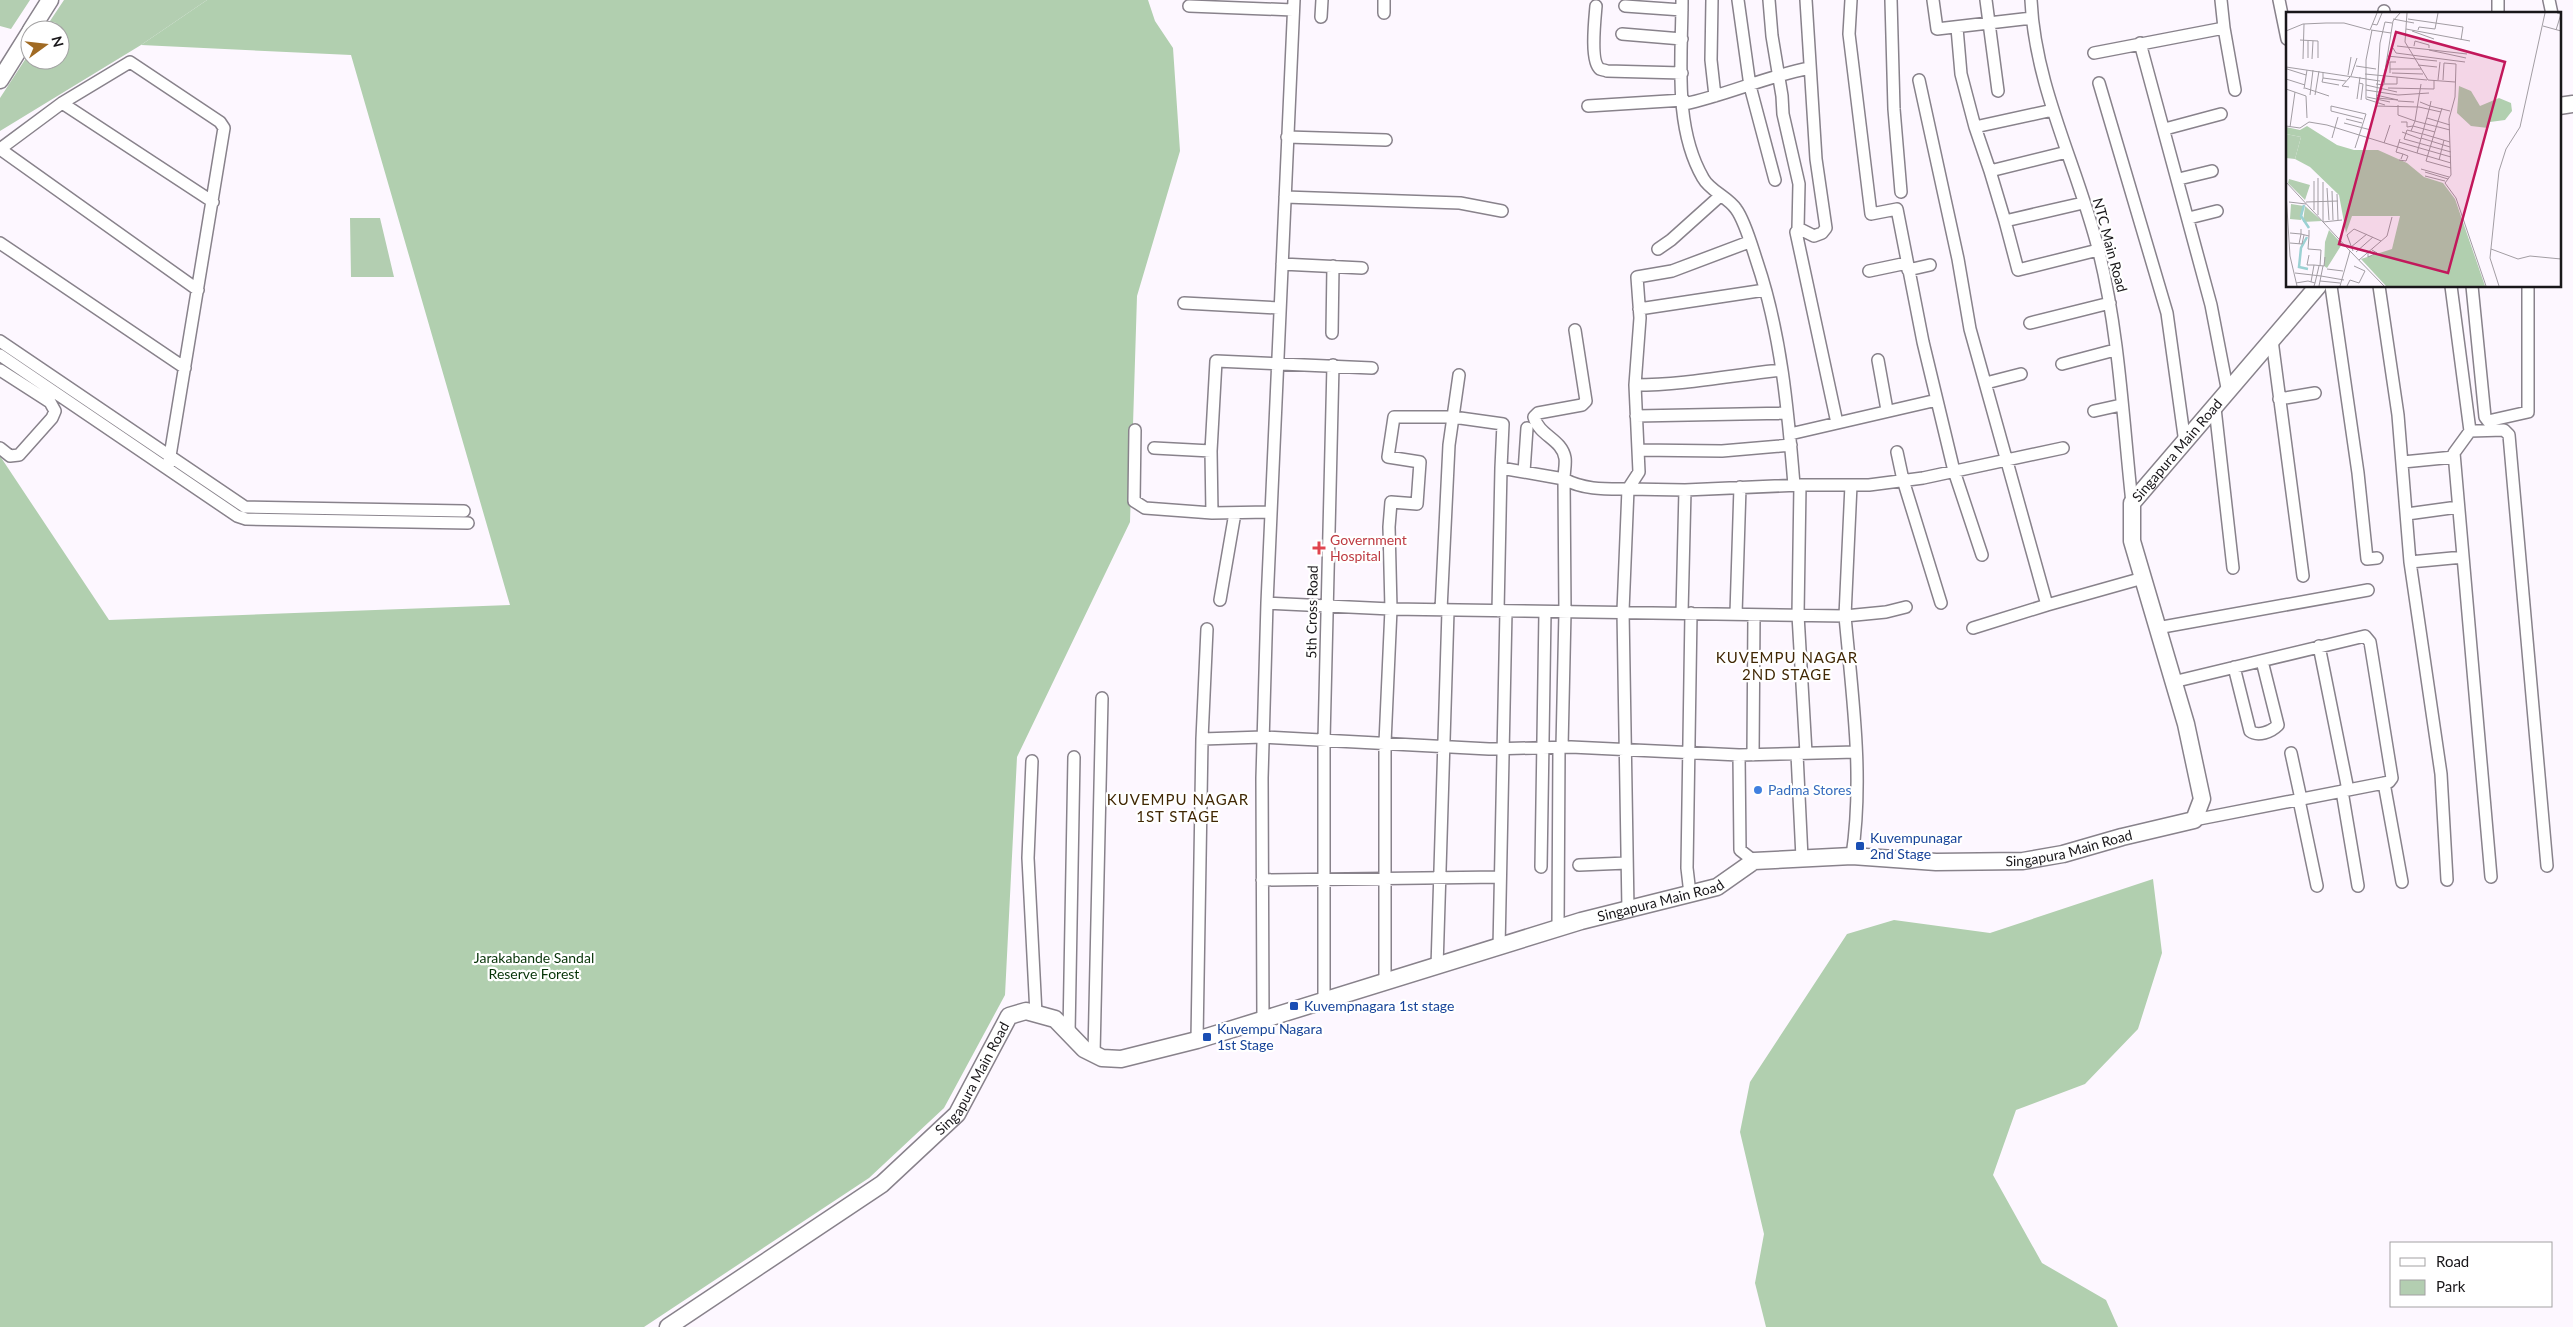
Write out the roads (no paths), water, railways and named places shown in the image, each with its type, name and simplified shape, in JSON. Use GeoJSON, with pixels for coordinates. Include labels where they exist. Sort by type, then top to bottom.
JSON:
{"type":"FeatureCollection","features":[{"type":"Feature","properties":{"kind":"street"},"geometry":{"type":"LineString","coordinates":[[38,20],[50,0]]}},
{"type":"Feature","properties":{"kind":"street"},"geometry":{"type":"LineString","coordinates":[[1321,16],[1322,0]]}},
{"type":"Feature","properties":{"kind":"street"},"geometry":{"type":"LineString","coordinates":[[1384,0],[1384,13]]}},
{"type":"Feature","properties":{"kind":"street"},"geometry":{"type":"LineString","coordinates":[[1712,0],[1711,60],[1715,96]]}},
{"type":"Feature","properties":{"kind":"street"},"geometry":{"type":"LineString","coordinates":[[1738,0],[1750,86],[1775,180]]}},
{"type":"Feature","properties":{"kind":"street"},"geometry":{"type":"LineString","coordinates":[[1770,0],[1772,36],[1788,142],[1796,163],[1800,184],[1798,228],[1814,236],[1822,233],[1826,228],[1816,159],[1806,0]]}},
{"type":"Feature","properties":{"kind":"street"},"geometry":{"type":"LineString","coordinates":[[1851,0],[1849,34],[1871,214],[1897,209],[1937,400],[1954,471],[1982,555]]}},
{"type":"Feature","properties":{"kind":"street"},"geometry":{"type":"LineString","coordinates":[[1891,0],[1894,109],[1901,192]]}},
{"type":"Feature","properties":{"kind":"street"},"geometry":{"type":"LineString","coordinates":[[1933,0],[1936,28],[1957,28],[1989,22],[2032,18]]}},
{"type":"Feature","properties":{"kind":"street"},"geometry":{"type":"LineString","coordinates":[[1986,0],[1998,91]]}},
{"type":"Feature","properties":{"kind":"street","name":"NTC Main Road"},"geometry":{"type":"LineString","coordinates":[[2035,0],[2032,18],[2039,64],[2098,250],[2110,303],[2132,503]]}},
{"type":"Feature","properties":{"kind":"street"},"geometry":{"type":"LineString","coordinates":[[2221,0],[2235,90]]}},
{"type":"Feature","properties":{"kind":"street"},"geometry":{"type":"LineString","coordinates":[[2279,0],[2286,34]]}},
{"type":"Feature","properties":{"kind":"street"},"geometry":{"type":"LineString","coordinates":[[1189,6],[1293,5],[1276,364],[1263,737],[1262,880],[1264,1020]]}},
{"type":"Feature","properties":{"kind":"street"},"geometry":{"type":"LineString","coordinates":[[1625,6],[1682,5],[1684,117],[1690,152],[1704,180],[1720,196],[1736,208],[1766,290],[1774,319],[1797,485],[1802,858]]}},
{"type":"Feature","properties":{"kind":"street"},"geometry":{"type":"LineString","coordinates":[[1596,6],[1594,36],[1596,63],[1600,69],[1608,71],[1682,73]]}},
{"type":"Feature","properties":{"kind":"street"},"geometry":{"type":"LineString","coordinates":[[1957,28],[1961,74],[2018,270],[2098,250]]}},
{"type":"Feature","properties":{"kind":"street"},"geometry":{"type":"LineString","coordinates":[[2094,53],[2224,28]]}},
{"type":"Feature","properties":{"kind":"street"},"geometry":{"type":"LineString","coordinates":[[1622,34],[1682,39]]}},
{"type":"Feature","properties":{"kind":"street"},"geometry":{"type":"LineString","coordinates":[[2140,43],[2189,218],[2214,318],[2228,392]]}},
{"type":"Feature","properties":{"kind":"street"},"geometry":{"type":"LineString","coordinates":[[0,80],[20,48]]}},
{"type":"Feature","properties":{"kind":"street"},"geometry":{"type":"LineString","coordinates":[[168,468],[213,202],[224,128],[220,122],[130,62],[62,103],[0,149],[198,290]]}},
{"type":"Feature","properties":{"kind":"street"},"geometry":{"type":"LineString","coordinates":[[1588,106],[1684,102],[1750,86],[1778,74],[1810,68]]}},
{"type":"Feature","properties":{"kind":"street"},"geometry":{"type":"LineString","coordinates":[[1919,80],[1958,259],[1970,329],[2047,605]]}},
{"type":"Feature","properties":{"kind":"street"},"geometry":{"type":"LineString","coordinates":[[2099,83],[2167,313],[2185,443]]}},
{"type":"Feature","properties":{"kind":"street"},"geometry":{"type":"LineString","coordinates":[[62,103],[213,202]]}},
{"type":"Feature","properties":{"kind":"street"},"geometry":{"type":"LineString","coordinates":[[2560,106],[2573,104]]}},
{"type":"Feature","properties":{"kind":"street"},"geometry":{"type":"LineString","coordinates":[[1975,127],[2053,110]]}},
{"type":"Feature","properties":{"kind":"street"},"geometry":{"type":"LineString","coordinates":[[2165,128],[2222,114]]}},
{"type":"Feature","properties":{"kind":"street"},"geometry":{"type":"LineString","coordinates":[[1287,137],[1386,140]]}},
{"type":"Feature","properties":{"kind":"street"},"geometry":{"type":"LineString","coordinates":[[1990,171],[2067,152]]}},
{"type":"Feature","properties":{"kind":"street"},"geometry":{"type":"LineString","coordinates":[[2178,179],[2212,171]]}},
{"type":"Feature","properties":{"kind":"street"},"geometry":{"type":"LineString","coordinates":[[1658,248],[1671,240],[1720,196]]}},
{"type":"Feature","properties":{"kind":"street"},"geometry":{"type":"LineString","coordinates":[[1285,197],[1460,204],[1502,211]]}},
{"type":"Feature","properties":{"kind":"street"},"geometry":{"type":"LineString","coordinates":[[2005,221],[2083,203]]}},
{"type":"Feature","properties":{"kind":"street"},"geometry":{"type":"LineString","coordinates":[[2189,218],[2217,211]]}},
{"type":"Feature","properties":{"kind":"street"},"geometry":{"type":"LineString","coordinates":[[1796,232],[1837,423]]}},
{"type":"Feature","properties":{"kind":"street"},"geometry":{"type":"LineString","coordinates":[[1628,910],[1623,611],[1628,489],[1639,472],[1635,385],[1639,309],[1637,277],[1672,271],[1749,242]]}},
{"type":"Feature","properties":{"kind":"street"},"geometry":{"type":"LineString","coordinates":[[0,243],[185,368]]}},
{"type":"Feature","properties":{"kind":"street"},"geometry":{"type":"LineString","coordinates":[[1282,264],[1362,268]]}},
{"type":"Feature","properties":{"kind":"street"},"geometry":{"type":"LineString","coordinates":[[1869,270],[1930,265]]}},
{"type":"Feature","properties":{"kind":"street"},"geometry":{"type":"LineString","coordinates":[[1332,333],[1333,266]]}},
{"type":"Feature","properties":{"kind":"street","name":"Singapura Main Road"},"geometry":{"type":"LineString","coordinates":[[668,1327],[882,1184],[957,1114],[1008,1016],[1026,1011],[1056,1019],[1084,1049],[1102,1058],[1121,1058],[1197,1040],[1558,929],[1718,887],[1754,861],[1852,856],[1936,862],[2023,861],[2063,854],[2122,837],[2194,820],[2202,799],[2186,724],[2132,541],[2132,503],[2316,288]]}},
{"type":"Feature","properties":{"kind":"street"},"geometry":{"type":"LineString","coordinates":[[2331,288],[2358,472],[2367,559],[2377,558]]}},
{"type":"Feature","properties":{"kind":"street"},"geometry":{"type":"LineString","coordinates":[[2379,288],[2402,462],[2410,562],[2441,774],[2447,880]]}},
{"type":"Feature","properties":{"kind":"street"},"geometry":{"type":"LineString","coordinates":[[2451,288],[2470,431],[2456,448],[2454,457],[2491,877]]}},
{"type":"Feature","properties":{"kind":"street"},"geometry":{"type":"LineString","coordinates":[[2472,288],[2485,417],[2488,421],[2528,412],[2528,288]]}},
{"type":"Feature","properties":{"kind":"street"},"geometry":{"type":"LineString","coordinates":[[1639,309],[1766,290]]}},
{"type":"Feature","properties":{"kind":"street"},"geometry":{"type":"LineString","coordinates":[[1184,302],[1279,308]]}},
{"type":"Feature","properties":{"kind":"street"},"geometry":{"type":"LineString","coordinates":[[2030,323],[2110,303]]}},
{"type":"Feature","properties":{"kind":"street"},"geometry":{"type":"LineString","coordinates":[[1558,929],[1565,612],[1565,458],[1558,445],[1540,430],[1534,417],[1538,413],[1582,404],[1586,400],[1575,330]]}},
{"type":"Feature","properties":{"kind":"street"},"geometry":{"type":"LineString","coordinates":[[2272,340],[2303,576]]}},
{"type":"Feature","properties":{"kind":"street"},"geometry":{"type":"LineString","coordinates":[[0,341],[245,507],[464,510]]}},
{"type":"Feature","properties":{"kind":"street"},"geometry":{"type":"LineString","coordinates":[[2062,364],[2115,350]]}},
{"type":"Feature","properties":{"kind":"street"},"geometry":{"type":"LineString","coordinates":[[0,355],[31,383],[50,402],[55,410],[52,418],[19,455],[10,456],[0,448]]}},
{"type":"Feature","properties":{"kind":"street"},"geometry":{"type":"LineString","coordinates":[[1878,360],[1887,410]]}},
{"type":"Feature","properties":{"kind":"street"},"geometry":{"type":"LineString","coordinates":[[1212,513],[1211,450],[1216,361],[1372,368]]}},
{"type":"Feature","properties":{"kind":"street","name":"5th Cross Road"},"geometry":{"type":"LineString","coordinates":[[1324,1002],[1324,740],[1333,365]]}},
{"type":"Feature","properties":{"kind":"street"},"geometry":{"type":"LineString","coordinates":[[0,370],[31,383],[168,468],[237,516],[246,519],[468,523]]}},
{"type":"Feature","properties":{"kind":"street"},"geometry":{"type":"LineString","coordinates":[[1635,385],[1672,385],[1704,378],[1781,370]]}},
{"type":"Feature","properties":{"kind":"street"},"geometry":{"type":"LineString","coordinates":[[1986,384],[2021,374]]}},
{"type":"Feature","properties":{"kind":"street"},"geometry":{"type":"LineString","coordinates":[[1437,967],[1444,746],[1449,445],[1459,375]]}},
{"type":"Feature","properties":{"kind":"street"},"geometry":{"type":"LineString","coordinates":[[2279,399],[2315,394]]}},
{"type":"Feature","properties":{"kind":"street"},"geometry":{"type":"LineString","coordinates":[[1638,450],[1671,452],[1722,451],[1790,439],[1837,423],[1937,400]]}},
{"type":"Feature","properties":{"kind":"street"},"geometry":{"type":"LineString","coordinates":[[2094,411],[2121,405]]}},
{"type":"Feature","properties":{"kind":"street"},"geometry":{"type":"LineString","coordinates":[[2215,408],[2233,568]]}},
{"type":"Feature","properties":{"kind":"street"},"geometry":{"type":"LineString","coordinates":[[1636,416],[1787,413]]}},
{"type":"Feature","properties":{"kind":"street"},"geometry":{"type":"LineString","coordinates":[[1385,983],[1385,743],[1392,609],[1389,527],[1392,502],[1417,504],[1420,462],[1388,457],[1394,417],[1453,417],[1503,424],[1501,468],[1504,748],[1499,948]]}},
{"type":"Feature","properties":{"kind":"street"},"geometry":{"type":"LineString","coordinates":[[1524,472],[1527,428]]}},
{"type":"Feature","properties":{"kind":"street"},"geometry":{"type":"LineString","coordinates":[[1135,430],[1134,501],[1146,508],[1212,513],[1270,512]]}},
{"type":"Feature","properties":{"kind":"street"},"geometry":{"type":"LineString","coordinates":[[2470,431],[2504,430],[2509,435],[2547,866]]}},
{"type":"Feature","properties":{"kind":"street"},"geometry":{"type":"LineString","coordinates":[[1154,448],[1211,450]]}},
{"type":"Feature","properties":{"kind":"street"},"geometry":{"type":"LineString","coordinates":[[1501,468],[1564,479],[1599,490],[1685,490],[1797,485],[1851,485],[1903,480],[2063,448]]}},
{"type":"Feature","properties":{"kind":"street"},"geometry":{"type":"LineString","coordinates":[[1898,452],[1903,480],[1940,603]]}},
{"type":"Feature","properties":{"kind":"street"},"geometry":{"type":"LineString","coordinates":[[2402,462],[2454,457]]}},
{"type":"Feature","properties":{"kind":"street"},"geometry":{"type":"LineString","coordinates":[[1851,485],[1845,616],[1856,752],[1857,823],[1852,856]]}},
{"type":"Feature","properties":{"kind":"street"},"geometry":{"type":"LineString","coordinates":[[1736,614],[1740,487]]}},
{"type":"Feature","properties":{"kind":"street"},"geometry":{"type":"LineString","coordinates":[[1685,490],[1688,754],[1687,868],[1690,894]]}},
{"type":"Feature","properties":{"kind":"street"},"geometry":{"type":"LineString","coordinates":[[2407,514],[2458,507]]}},
{"type":"Feature","properties":{"kind":"street"},"geometry":{"type":"LineString","coordinates":[[1220,600],[1235,512]]}},
{"type":"Feature","properties":{"kind":"street"},"geometry":{"type":"LineString","coordinates":[[2410,562],[2463,557]]}},
{"type":"Feature","properties":{"kind":"street"},"geometry":{"type":"LineString","coordinates":[[1973,628],[2143,578]]}},
{"type":"Feature","properties":{"kind":"street"},"geometry":{"type":"LineString","coordinates":[[2157,628],[2368,590]]}},
{"type":"Feature","properties":{"kind":"street"},"geometry":{"type":"LineString","coordinates":[[1267,603],[1327,608],[1445,611],[1623,611],[1845,616],[1886,612],[1906,607]]}},
{"type":"Feature","properties":{"kind":"street"},"geometry":{"type":"LineString","coordinates":[[1541,866],[1545,612]]}},
{"type":"Feature","properties":{"kind":"street"},"geometry":{"type":"LineString","coordinates":[[1753,755],[1754,615]]}},
{"type":"Feature","properties":{"kind":"street"},"geometry":{"type":"LineString","coordinates":[[1197,1040],[1202,739],[1207,629]]}},
{"type":"Feature","properties":{"kind":"street"},"geometry":{"type":"LineString","coordinates":[[2173,682],[2365,636],[2368,638],[2392,778],[2389,782],[2194,820]]}},
{"type":"Feature","properties":{"kind":"street"},"geometry":{"type":"LineString","coordinates":[[2318,646],[2345,790],[2358,886]]}},
{"type":"Feature","properties":{"kind":"street"},"geometry":{"type":"LineString","coordinates":[[2234,667],[2250,731],[2257,734],[2271,730],[2278,725],[2262,660]]}},
{"type":"Feature","properties":{"kind":"street"},"geometry":{"type":"LineString","coordinates":[[1094,1054],[1102,698]]}},
{"type":"Feature","properties":{"kind":"street"},"geometry":{"type":"LineString","coordinates":[[1202,739],[1263,737],[1444,746],[1561,747],[1738,755],[1856,752]]}},
{"type":"Feature","properties":{"kind":"street"},"geometry":{"type":"LineString","coordinates":[[2291,753],[2317,886]]}},
{"type":"Feature","properties":{"kind":"street"},"geometry":{"type":"LineString","coordinates":[[1738,755],[1740,850],[1754,861]]}},
{"type":"Feature","properties":{"kind":"street"},"geometry":{"type":"LineString","coordinates":[[1069,1033],[1074,757]]}},
{"type":"Feature","properties":{"kind":"street"},"geometry":{"type":"LineString","coordinates":[[1032,761],[1028,858],[1036,1014]]}},
{"type":"Feature","properties":{"kind":"street"},"geometry":{"type":"LineString","coordinates":[[2384,783],[2402,882]]}},
{"type":"Feature","properties":{"kind":"street"},"geometry":{"type":"LineString","coordinates":[[1579,865],[1627,863]]}},
{"type":"Feature","properties":{"kind":"street"},"geometry":{"type":"LineString","coordinates":[[1262,880],[1500,877]]}},
{"type":"Feature","properties":{"kind":"place","name":"Government Hospital"},"geometry":{"type":"Point","coordinates":[1319,548]}},
{"type":"Feature","properties":{"kind":"place","name":"Padma Stores"},"geometry":{"type":"Point","coordinates":[1758,790]}},
{"type":"Feature","properties":{"kind":"place","name":"Kuvempunagar 2nd Stage"},"geometry":{"type":"Point","coordinates":[1860,846]}},
{"type":"Feature","properties":{"kind":"place","name":"Kuvempnagara 1st stage"},"geometry":{"type":"Point","coordinates":[1294,1006]}},
{"type":"Feature","properties":{"kind":"place","name":"Kuvempu Nagara 1st Stage"},"geometry":{"type":"Point","coordinates":[1207,1037]}},
{"type":"Feature","properties":{"kind":"district","name":"KUVEMPU NAGAR 2ND STAGE"},"geometry":{"type":"Point","coordinates":[1787,666]}},
{"type":"Feature","properties":{"kind":"district","name":"KUVEMPU NAGAR 1ST STAGE"},"geometry":{"type":"Point","coordinates":[1178,808]}},
{"type":"Feature","properties":{"kind":"park label","name":"Jarakabande Sandal Reserve Forest"},"geometry":{"type":"Point","coordinates":[534,966]}}]}
